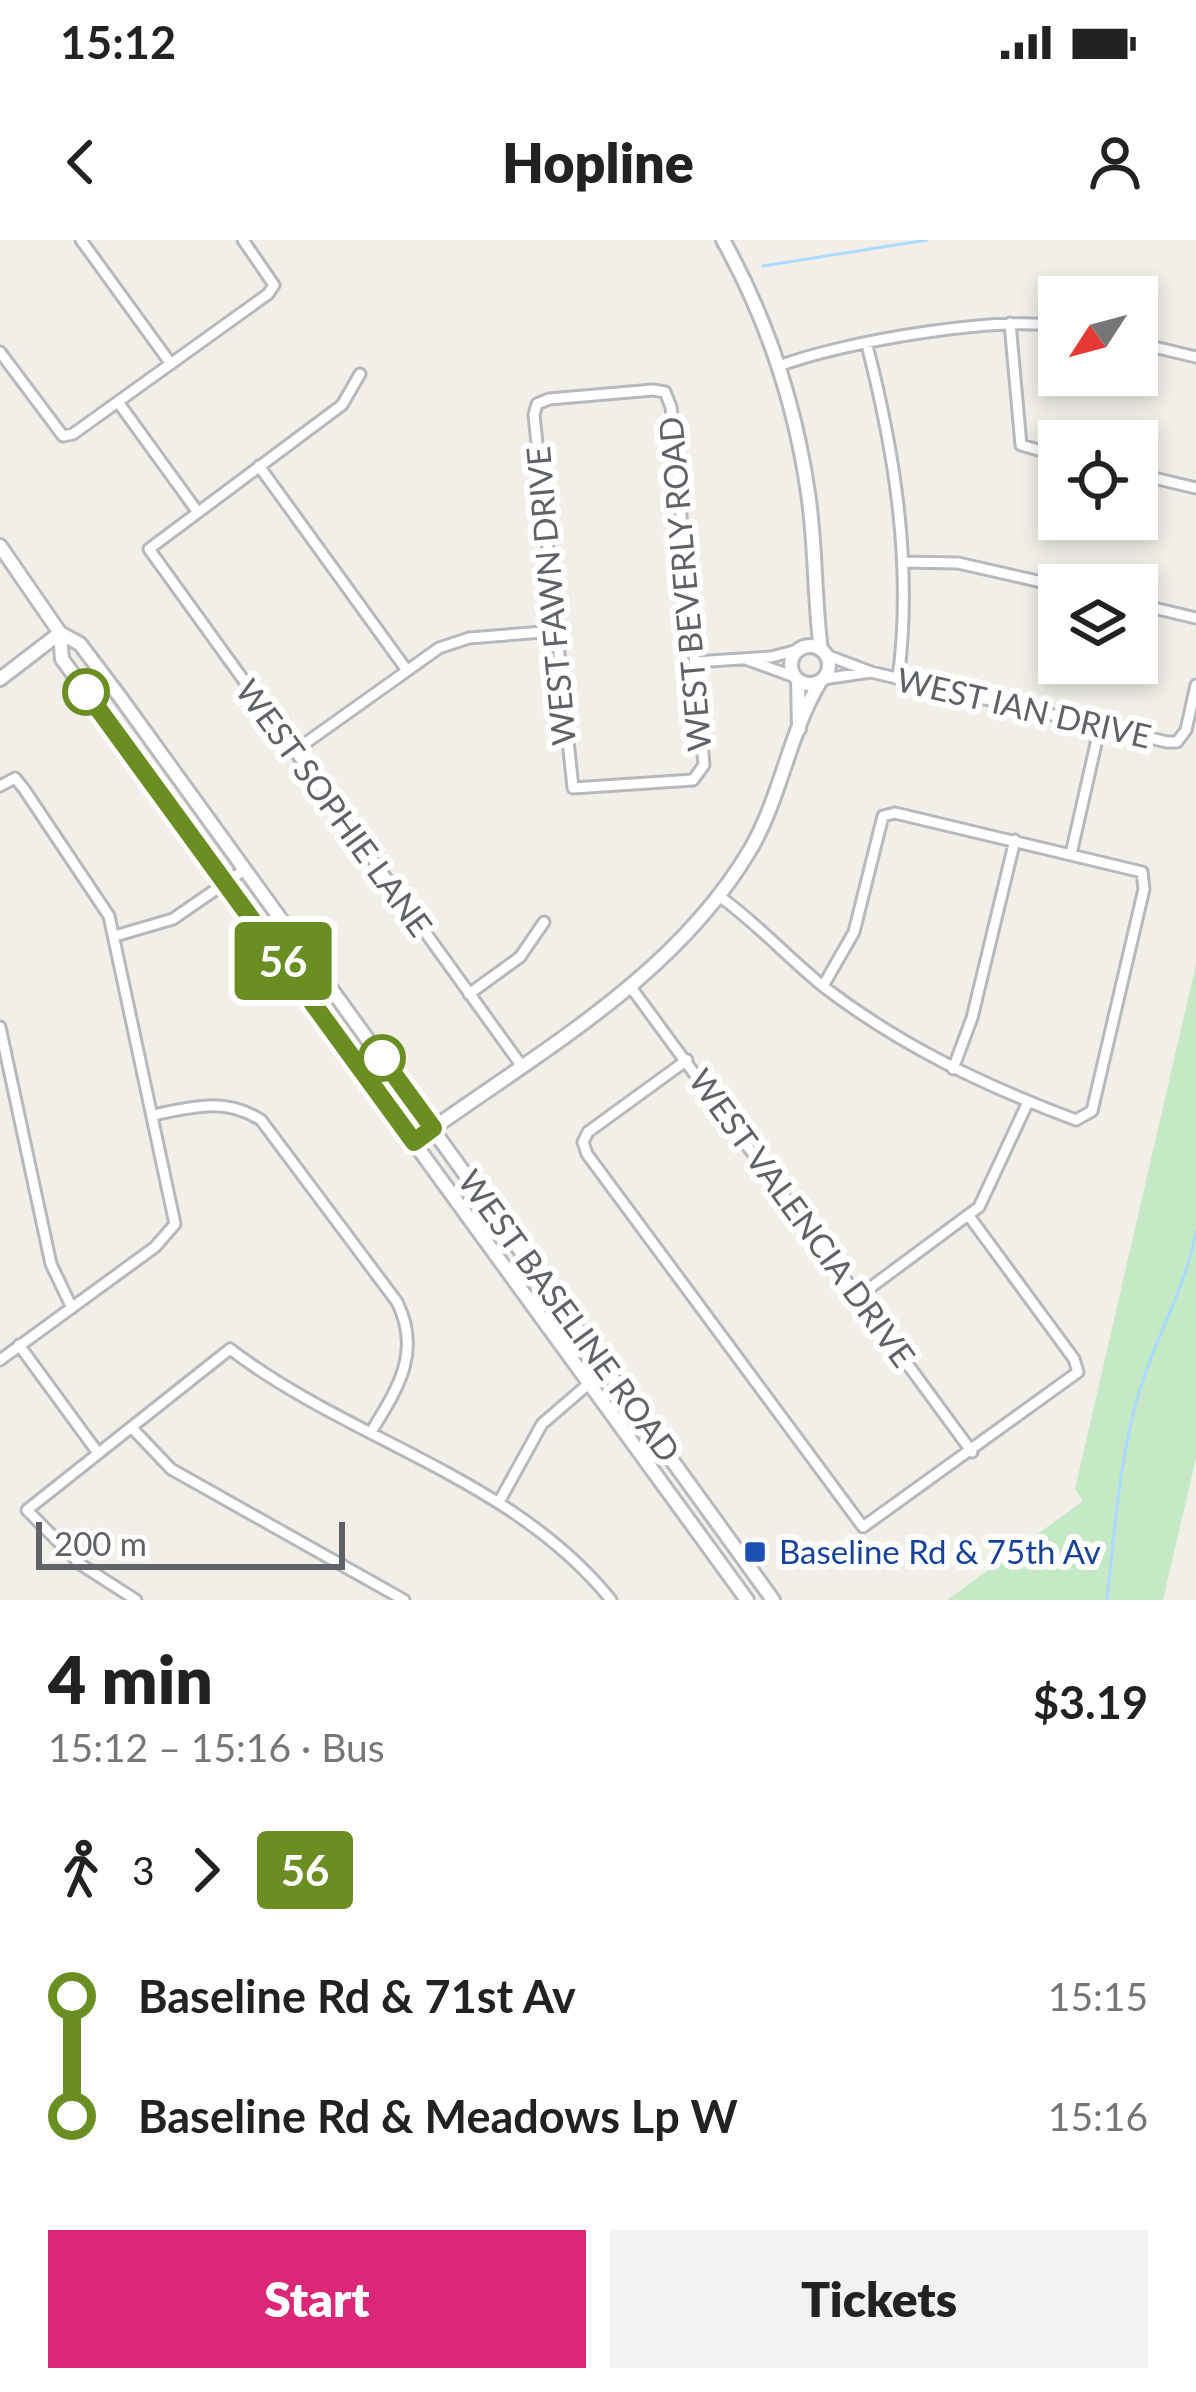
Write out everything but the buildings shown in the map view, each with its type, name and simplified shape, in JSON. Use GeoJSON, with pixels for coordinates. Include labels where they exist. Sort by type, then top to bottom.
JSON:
{"type":"FeatureCollection","features":[{"type":"Feature","properties":{"kind":"main road"},"geometry":{"type":"LineString","coordinates":[[414,1142],[630,986],[691,931],[719,896],[770,813],[799,730],[829,668],[815,592],[809,497],[779,366],[723,240]]}},
{"type":"Feature","properties":{"kind":"main road","name":"WEST BASELINE ROAD"},"geometry":{"type":"LineString","coordinates":[[0,546],[60,633],[80,644],[773,1600]]}},
{"type":"Feature","properties":{"kind":"main road"},"geometry":{"type":"LineString","coordinates":[[799,730],[797,679],[791,666],[815,592]]}},
{"type":"Feature","properties":{"kind":"main road"},"geometry":{"type":"LineString","coordinates":[[0,679],[60,633]]}},
{"type":"Feature","properties":{"kind":"main road","name":"WEST BASELINE ROAD"},"geometry":{"type":"LineString","coordinates":[[60,633],[62,658],[747,1600]]}},
{"type":"Feature","properties":{"kind":"main road"},"geometry":{"type":"LineString","coordinates":[[800,649],[824,652]]}},
{"type":"Feature","properties":{"kind":"main road"},"geometry":{"type":"LineString","coordinates":[[797,679],[822,680]]}},
{"type":"Feature","properties":{"kind":"street"},"geometry":{"type":"LineString","coordinates":[[81,240],[171,364]]}},
{"type":"Feature","properties":{"kind":"street"},"geometry":{"type":"LineString","coordinates":[[0,352],[63,436],[118,402],[274,285],[243,240]]}},
{"type":"Feature","properties":{"kind":"street"},"geometry":{"type":"LineString","coordinates":[[779,366],[867,345],[1010,323],[1038,325]]}},
{"type":"Feature","properties":{"kind":"street"},"geometry":{"type":"LineString","coordinates":[[1010,323],[1021,445],[1038,450]]}},
{"type":"Feature","properties":{"kind":"street"},"geometry":{"type":"LineString","coordinates":[[867,345],[885,416],[903,562],[898,679]]}},
{"type":"Feature","properties":{"kind":"street"},"geometry":{"type":"LineString","coordinates":[[1158,349],[1196,357]]}},
{"type":"Feature","properties":{"kind":"street"},"geometry":{"type":"LineString","coordinates":[[118,402],[197,511],[343,405],[360,374]]}},
{"type":"Feature","properties":{"kind":"street","name":"WEST FAWN DRIVE"},"geometry":{"type":"LineString","coordinates":[[665,392],[537,404],[555,632],[573,788],[700,776]]}},
{"type":"Feature","properties":{"kind":"street","name":"WEST BEVERLY ROAD"},"geometry":{"type":"LineString","coordinates":[[665,392],[704,765],[700,776]]}},
{"type":"Feature","properties":{"kind":"street"},"geometry":{"type":"LineString","coordinates":[[259,466],[406,669]]}},
{"type":"Feature","properties":{"kind":"street"},"geometry":{"type":"LineString","coordinates":[[1158,479],[1196,488]]}},
{"type":"Feature","properties":{"kind":"street","name":"WEST SOPHIE LANE"},"geometry":{"type":"LineString","coordinates":[[197,511],[149,549],[521,1065]]}},
{"type":"Feature","properties":{"kind":"street"},"geometry":{"type":"LineString","coordinates":[[903,562],[958,562],[1038,581]]}},
{"type":"Feature","properties":{"kind":"street"},"geometry":{"type":"LineString","coordinates":[[1158,609],[1196,618]]}},
{"type":"Feature","properties":{"kind":"street"},"geometry":{"type":"LineString","coordinates":[[293,752],[406,669],[469,638],[555,632]]}},
{"type":"Feature","properties":{"kind":"street"},"geometry":{"type":"LineString","coordinates":[[694,662],[748,660],[800,649]]}},
{"type":"Feature","properties":{"kind":"street","name":"WEST IAN DRIVE"},"geometry":{"type":"LineString","coordinates":[[824,652],[898,679],[1177,742],[1186,730],[1196,685]]}},
{"type":"Feature","properties":{"kind":"street"},"geometry":{"type":"LineString","coordinates":[[748,660],[797,679]]}},
{"type":"Feature","properties":{"kind":"street","name":"WEST IAN DRIVE"},"geometry":{"type":"LineString","coordinates":[[822,680],[872,672]]}},
{"type":"Feature","properties":{"kind":"street"},"geometry":{"type":"LineString","coordinates":[[1070,854],[1100,726]]}},
{"type":"Feature","properties":{"kind":"street"},"geometry":{"type":"LineString","coordinates":[[0,786],[15,778],[95,887],[115,936],[176,1224],[155,1247],[0,1360]]}},
{"type":"Feature","properties":{"kind":"street"},"geometry":{"type":"LineString","coordinates":[[719,896],[823,986],[953,1070],[1085,1120],[1092,1111],[1133,933],[1142,872],[895,813],[883,816],[849,944],[823,986]]}},
{"type":"Feature","properties":{"kind":"street"},"geometry":{"type":"LineString","coordinates":[[953,1070],[973,1018],[1015,840]]}},
{"type":"Feature","properties":{"kind":"street"},"geometry":{"type":"LineString","coordinates":[[115,936],[173,920],[244,870]]}},
{"type":"Feature","properties":{"kind":"street"},"geometry":{"type":"LineString","coordinates":[[469,994],[520,957],[544,922]]}},
{"type":"Feature","properties":{"kind":"street","name":"WEST VALENCIA DRIVE"},"geometry":{"type":"LineString","coordinates":[[630,986],[973,1452]]}},
{"type":"Feature","properties":{"kind":"street"},"geometry":{"type":"LineString","coordinates":[[0,1027],[51,1264],[72,1308]]}},
{"type":"Feature","properties":{"kind":"street"},"geometry":{"type":"LineString","coordinates":[[687,1060],[588,1132],[583,1142],[862,1527],[973,1452],[1078,1372],[1074,1359],[969,1216]]}},
{"type":"Feature","properties":{"kind":"street"},"geometry":{"type":"LineString","coordinates":[[859,1296],[969,1216],[991,1190],[1028,1102]]}},
{"type":"Feature","properties":{"kind":"street"},"geometry":{"type":"LineString","coordinates":[[153,1115],[216,1104],[240,1107],[261,1120],[397,1302],[408,1328],[409,1354],[371,1432]]}},
{"type":"Feature","properties":{"kind":"street"},"geometry":{"type":"LineString","coordinates":[[19,1346],[98,1453]]}},
{"type":"Feature","properties":{"kind":"street"},"geometry":{"type":"LineString","coordinates":[[136,1600],[80,1564],[28,1510],[230,1349],[499,1502],[553,1539],[610,1600]]}},
{"type":"Feature","properties":{"kind":"street"},"geometry":{"type":"LineString","coordinates":[[499,1502],[542,1424],[607,1368]]}},
{"type":"Feature","properties":{"kind":"street"},"geometry":{"type":"LineString","coordinates":[[132,1428],[171,1469],[404,1600]]}},
{"type":"Feature","properties":{"kind":"green space"},"geometry":{"type":"Polygon","coordinates":[[[1196,964],[1196,1458],[1163,1600],[947,1600],[1083,1501],[1075,1489],[1196,964]]]}},
{"type":"Feature","properties":{"kind":"waterway"},"geometry":{"type":"LineString","coordinates":[[763,266],[927,240]]}},
{"type":"Feature","properties":{"kind":"waterway"},"geometry":{"type":"LineString","coordinates":[[1107,1600],[1133,1415],[1196,1232]]}},
{"type":"Feature","properties":{"kind":"bus line","name":"56"},"geometry":{"type":"LineString","coordinates":[[86,692],[414,1142],[433,1128],[382,1058]]}},
{"type":"Feature","properties":{"kind":"place","name":"Baseline Rd & 75th Av"},"geometry":{"type":"Point","coordinates":[755,1552]}}]}
